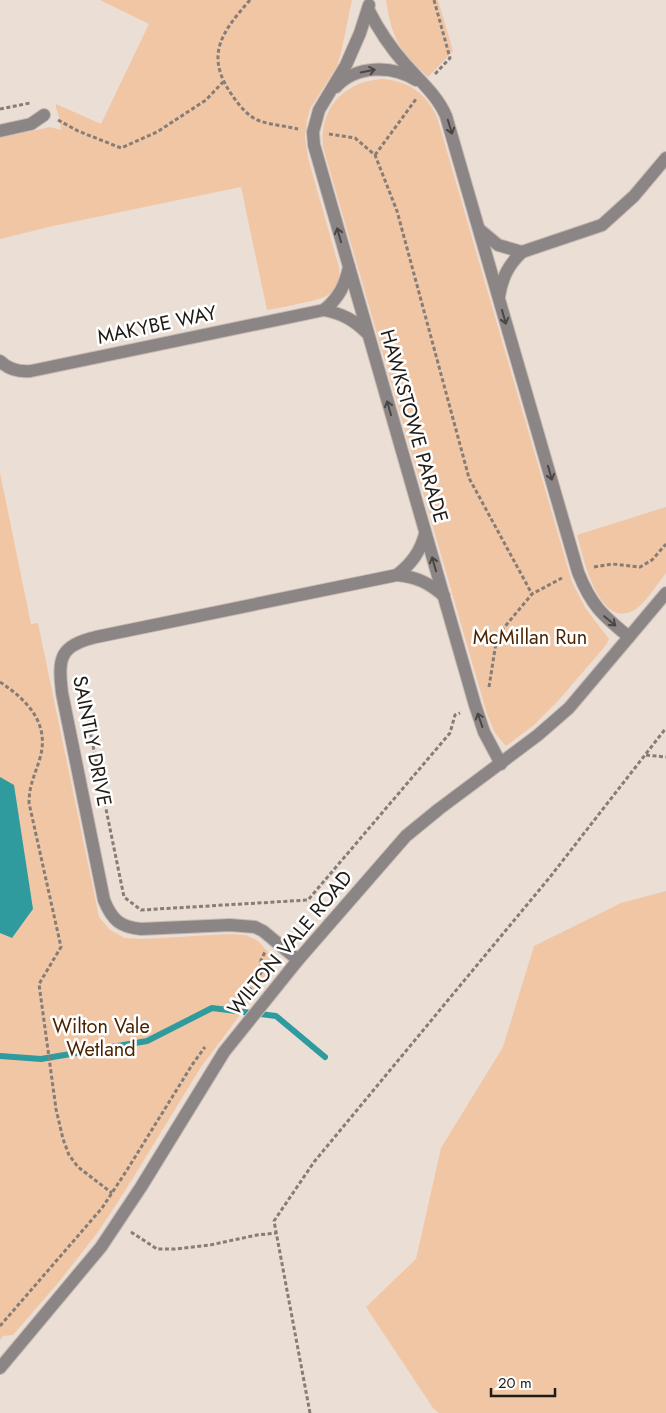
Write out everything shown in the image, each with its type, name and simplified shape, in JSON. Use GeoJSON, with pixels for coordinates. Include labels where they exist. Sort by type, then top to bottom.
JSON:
{"type":"FeatureCollection","features":[{"type":"Feature","properties":{"kind":"street","name":"HAWKSTOWE PARADE"},"geometry":{"type":"LineString","coordinates":[[369,4],[392,48],[436,96],[446,116],[578,572],[595,606],[603,616],[629,637]]}},
{"type":"Feature","properties":{"kind":"street","name":"HAWKSTOWE PARADE"},"geometry":{"type":"LineString","coordinates":[[369,4],[346,66],[319,110],[313,132],[317,158],[475,704],[484,732],[500,764]]}},
{"type":"Feature","properties":{"kind":"street","name":"HAWKSTOWE PARADE"},"geometry":{"type":"LineString","coordinates":[[327,96],[339,83],[351,76],[363,71],[376,69],[404,73],[425,86]]}},
{"type":"Feature","properties":{"kind":"street"},"geometry":{"type":"LineString","coordinates":[[0,131],[30,124],[50,115]]}},
{"type":"Feature","properties":{"kind":"street"},"geometry":{"type":"LineString","coordinates":[[499,297],[505,272],[522,252],[602,225],[634,196],[666,158]]}},
{"type":"Feature","properties":{"kind":"street"},"geometry":{"type":"LineString","coordinates":[[480,230],[498,245],[522,252]]}},
{"type":"Feature","properties":{"kind":"street"},"geometry":{"type":"LineString","coordinates":[[324,310],[341,291],[349,267]]}},
{"type":"Feature","properties":{"kind":"street","name":"MAKYBE WAY"},"geometry":{"type":"LineString","coordinates":[[0,361],[13,370],[31,371],[324,310],[348,317],[367,333]]}},
{"type":"Feature","properties":{"kind":"street"},"geometry":{"type":"LineString","coordinates":[[397,575],[409,566],[416,557],[426,534]]}},
{"type":"Feature","properties":{"kind":"street","name":"SAINTLY DRIVE"},"geometry":{"type":"LineString","coordinates":[[298,960],[263,931],[254,927],[230,925],[141,929],[129,928],[113,918],[104,900],[62,693],[60,674],[61,662],[65,652],[72,645],[89,638],[397,575],[423,580],[444,596]]}},
{"type":"Feature","properties":{"kind":"street","name":"WILTON VALE ROAD"},"geometry":{"type":"LineString","coordinates":[[0,1368],[82,1271],[117,1223],[224,1052],[298,960],[406,836],[538,735],[569,708],[666,593]]}},
{"type":"Feature","properties":{"kind":"path"},"geometry":{"type":"LineString","coordinates":[[250,0],[222,37],[218,62],[223,82],[240,107],[259,121],[313,132],[356,138],[375,155],[397,211],[468,478],[532,594]]}},
{"type":"Feature","properties":{"kind":"path"},"geometry":{"type":"LineString","coordinates":[[434,0],[450,58]]}},
{"type":"Feature","properties":{"kind":"path"},"geometry":{"type":"LineString","coordinates":[[50,115],[63,124],[121,148],[157,132],[206,100],[223,82]]}},
{"type":"Feature","properties":{"kind":"path"},"geometry":{"type":"LineString","coordinates":[[375,155],[425,86]]}},
{"type":"Feature","properties":{"kind":"path"},"geometry":{"type":"LineString","coordinates":[[0,109],[35,102]]}},
{"type":"Feature","properties":{"kind":"path"},"geometry":{"type":"LineString","coordinates":[[79,679],[124,897],[141,910],[308,900],[450,733],[455,715],[488,696],[497,636],[532,594],[560,579],[606,564],[640,568],[652,560],[666,544]]}},
{"type":"Feature","properties":{"kind":"path"},"geometry":{"type":"LineString","coordinates":[[0,682],[29,705],[42,733],[40,757],[30,784],[29,803],[61,947],[39,984],[56,1109],[63,1140],[69,1155],[84,1172],[112,1193]]}},
{"type":"Feature","properties":{"kind":"path"},"geometry":{"type":"LineString","coordinates":[[310,1413],[274,1222],[314,1162],[550,877],[666,728]]}},
{"type":"Feature","properties":{"kind":"path"},"geometry":{"type":"LineString","coordinates":[[645,755],[666,757]]}},
{"type":"Feature","properties":{"kind":"path"},"geometry":{"type":"LineString","coordinates":[[258,979],[261,973],[262,955],[274,940]]}},
{"type":"Feature","properties":{"kind":"path"},"geometry":{"type":"LineString","coordinates":[[0,1326],[102,1208],[198,1056]]}},
{"type":"Feature","properties":{"kind":"path"},"geometry":{"type":"LineString","coordinates":[[117,1223],[157,1249],[201,1246],[276,1233]]}},
{"type":"Feature","properties":{"kind":"green space"},"geometry":{"type":"Polygon","coordinates":[[[100,0],[352,0],[337,66],[310,109],[305,138],[308,158],[339,267],[337,284],[329,294],[317,300],[267,310],[241,187],[53,226],[0,239],[0,138],[50,127],[61,130],[56,104],[101,124],[149,24],[100,0]]]}},
{"type":"Feature","properties":{"kind":"green space"},"geometry":{"type":"Polygon","coordinates":[[[386,0],[438,0],[453,51],[428,77],[410,59],[398,43],[391,25],[386,0]]]}},
{"type":"Feature","properties":{"kind":"green space","name":"McMillan Run"},"geometry":{"type":"Polygon","coordinates":[[[383,79],[400,82],[415,90],[427,101],[437,117],[572,582],[586,609],[609,639],[558,701],[534,725],[506,746],[495,733],[487,714],[323,147],[325,120],[337,99],[357,85],[383,79]]]}},
{"type":"Feature","properties":{"kind":"green space","name":"Wilton Vale Wetland"},"geometry":{"type":"Polygon","coordinates":[[[0,473],[31,624],[38,623],[99,917],[110,930],[125,938],[246,935],[258,941],[269,953],[271,967],[264,983],[201,1067],[98,1232],[58,1283],[13,1335],[3,1336],[0,1340],[0,473]]]}},
{"type":"Feature","properties":{"kind":"green space"},"geometry":{"type":"Polygon","coordinates":[[[666,507],[666,573],[648,597],[636,609],[623,614],[612,611],[603,602],[595,589],[577,535],[666,507]]]}},
{"type":"Feature","properties":{"kind":"green space"},"geometry":{"type":"Polygon","coordinates":[[[666,891],[666,1413],[439,1413],[433,1408],[366,1307],[416,1259],[441,1148],[503,1047],[534,946],[621,903],[666,891]]]}},
{"type":"Feature","properties":{"kind":"water"},"geometry":{"type":"Polygon","coordinates":[[[0,777],[14,785],[33,909],[12,938],[0,933],[0,777]]]}},
{"type":"Feature","properties":{"kind":"waterway"},"geometry":{"type":"LineString","coordinates":[[0,1056],[41,1059],[147,1041],[212,1008],[276,1016],[325,1057]]}}]}
